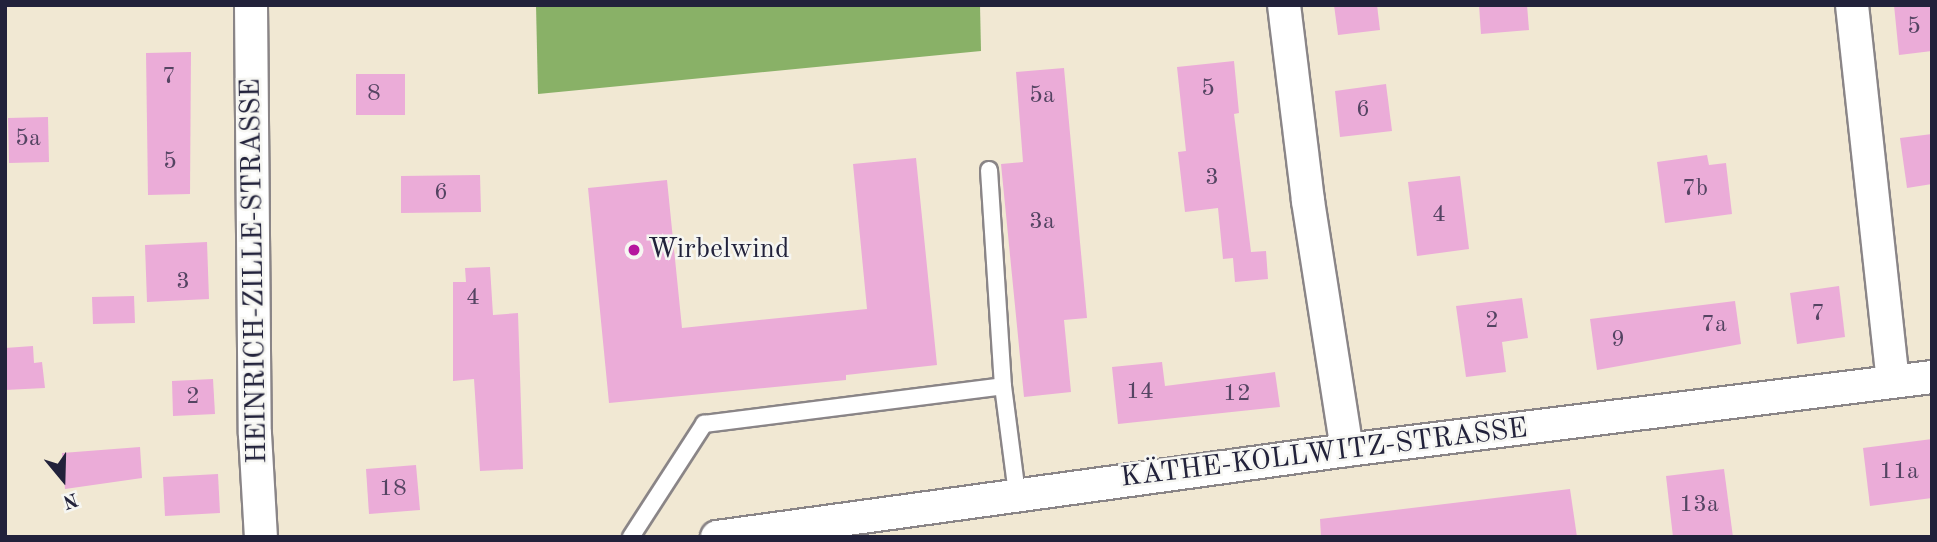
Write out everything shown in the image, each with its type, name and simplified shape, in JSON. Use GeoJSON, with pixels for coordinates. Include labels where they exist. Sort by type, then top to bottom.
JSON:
{"type":"FeatureCollection","features":[{"type":"Feature","properties":{"kind":"street","name":"HEINRICH-ZILLE-STRASSE"},"geometry":{"type":"LineString","coordinates":[[251,5],[255,434],[261,537]]}},
{"type":"Feature","properties":{"kind":"street"},"geometry":{"type":"LineString","coordinates":[[1284,5],[1308,201],[1347,450]]}},
{"type":"Feature","properties":{"kind":"street"},"geometry":{"type":"LineString","coordinates":[[1852,5],[1893,380]]}},
{"type":"Feature","properties":{"kind":"street","name":"KÄTHE-KOLLWITZ-STRASSE"},"geometry":{"type":"LineString","coordinates":[[717,537],[1347,450],[1932,377]]}},
{"type":"Feature","properties":{"kind":"lane"},"geometry":{"type":"LineString","coordinates":[[989,170],[1003,386],[1017,494]]}},
{"type":"Feature","properties":{"kind":"lane"},"geometry":{"type":"LineString","coordinates":[[631,537],[704,424],[1003,386]]}},
{"type":"Feature","properties":{"kind":"green space"},"geometry":{"type":"Polygon","coordinates":[[[536,5],[980,5],[981,51],[538,94],[536,5]]]}},
{"type":"Feature","properties":{"kind":"building"},"geometry":{"type":"Polygon","coordinates":[[[1334,5],[1377,5],[1380,30],[1338,35],[1334,5]]]}},
{"type":"Feature","properties":{"kind":"building"},"geometry":{"type":"Polygon","coordinates":[[[1479,5],[1527,5],[1529,30],[1481,34],[1479,5]]]}},
{"type":"Feature","properties":{"kind":"building"},"geometry":{"type":"Polygon","coordinates":[[[1894,5],[1932,5],[1932,51],[1899,55],[1894,5]]]}},
{"type":"Feature","properties":{"kind":"building"},"geometry":{"type":"Polygon","coordinates":[[[191,52],[190,194],[148,195],[146,53],[191,52]]]}},
{"type":"Feature","properties":{"kind":"building"},"geometry":{"type":"Polygon","coordinates":[[[1234,61],[1239,113],[1234,114],[1251,252],[1266,251],[1268,279],[1235,282],[1233,258],[1223,259],[1218,208],[1185,212],[1178,152],[1186,151],[1177,67],[1234,61]]]}},
{"type":"Feature","properties":{"kind":"building"},"geometry":{"type":"Polygon","coordinates":[[[1064,68],[1087,318],[1064,320],[1071,392],[1024,397],[1001,164],[1023,162],[1016,72],[1064,68]]]}},
{"type":"Feature","properties":{"kind":"building"},"geometry":{"type":"Polygon","coordinates":[[[356,74],[405,74],[405,115],[356,115],[356,74]]]}},
{"type":"Feature","properties":{"kind":"building"},"geometry":{"type":"Polygon","coordinates":[[[1386,84],[1392,131],[1340,137],[1335,91],[1386,84]]]}},
{"type":"Feature","properties":{"kind":"building"},"geometry":{"type":"Polygon","coordinates":[[[48,117],[49,162],[9,163],[8,118],[48,117]]]}},
{"type":"Feature","properties":{"kind":"building"},"geometry":{"type":"Polygon","coordinates":[[[1932,134],[1932,184],[1907,188],[1900,138],[1932,134]]]}},
{"type":"Feature","properties":{"kind":"building"},"geometry":{"type":"Polygon","coordinates":[[[1707,155],[1709,165],[1726,163],[1732,214],[1665,223],[1657,162],[1707,155]]]}},
{"type":"Feature","properties":{"kind":"building","name":"Wirbelwind"},"geometry":{"type":"Polygon","coordinates":[[[916,158],[937,365],[846,375],[846,380],[609,403],[588,188],[667,180],[682,328],[867,309],[853,164],[916,158]]]}},
{"type":"Feature","properties":{"kind":"building"},"geometry":{"type":"Polygon","coordinates":[[[480,175],[481,212],[401,213],[401,176],[480,175]]]}},
{"type":"Feature","properties":{"kind":"building"},"geometry":{"type":"Polygon","coordinates":[[[1460,176],[1469,249],[1417,256],[1408,182],[1460,176]]]}},
{"type":"Feature","properties":{"kind":"building"},"geometry":{"type":"Polygon","coordinates":[[[207,242],[209,299],[147,302],[145,245],[207,242]]]}},
{"type":"Feature","properties":{"kind":"building"},"geometry":{"type":"Polygon","coordinates":[[[490,267],[493,315],[518,313],[523,469],[480,471],[474,379],[453,381],[453,282],[466,282],[465,268],[490,267]]]}},
{"type":"Feature","properties":{"kind":"building"},"geometry":{"type":"Polygon","coordinates":[[[1839,286],[1845,337],[1797,344],[1790,293],[1839,286]]]}},
{"type":"Feature","properties":{"kind":"building"},"geometry":{"type":"Polygon","coordinates":[[[134,296],[135,323],[93,324],[92,297],[134,296]]]}},
{"type":"Feature","properties":{"kind":"building"},"geometry":{"type":"Polygon","coordinates":[[[1522,298],[1528,338],[1502,342],[1506,372],[1466,377],[1456,306],[1522,298]]]}},
{"type":"Feature","properties":{"kind":"building"},"geometry":{"type":"Polygon","coordinates":[[[1735,301],[1741,344],[1597,370],[1590,319],[1735,301]]]}},
{"type":"Feature","properties":{"kind":"building"},"geometry":{"type":"Polygon","coordinates":[[[33,346],[34,363],[42,362],[45,388],[5,390],[5,348],[33,346]]]}},
{"type":"Feature","properties":{"kind":"building"},"geometry":{"type":"Polygon","coordinates":[[[1162,362],[1165,386],[1275,372],[1280,407],[1118,424],[1112,367],[1162,362]]]}},
{"type":"Feature","properties":{"kind":"building"},"geometry":{"type":"Polygon","coordinates":[[[213,379],[215,414],[173,416],[172,381],[213,379]]]}},
{"type":"Feature","properties":{"kind":"building"},"geometry":{"type":"Polygon","coordinates":[[[1932,439],[1932,498],[1870,506],[1863,448],[1932,439]]]}},
{"type":"Feature","properties":{"kind":"building"},"geometry":{"type":"Polygon","coordinates":[[[140,447],[142,478],[65,489],[62,453],[140,447]]]}},
{"type":"Feature","properties":{"kind":"building"},"geometry":{"type":"Polygon","coordinates":[[[416,465],[420,510],[369,514],[366,469],[416,465]]]}},
{"type":"Feature","properties":{"kind":"building"},"geometry":{"type":"Polygon","coordinates":[[[1724,469],[1733,537],[1673,537],[1666,476],[1724,469]]]}},
{"type":"Feature","properties":{"kind":"building"},"geometry":{"type":"Polygon","coordinates":[[[218,474],[220,513],[165,516],[163,477],[218,474]]]}},
{"type":"Feature","properties":{"kind":"building"},"geometry":{"type":"Polygon","coordinates":[[[1570,489],[1577,537],[1321,537],[1320,519],[1570,489]]]}},
{"type":"Feature","properties":{"kind":"place","name":"Wirbelwind"},"geometry":{"type":"Point","coordinates":[634,250]}}]}
